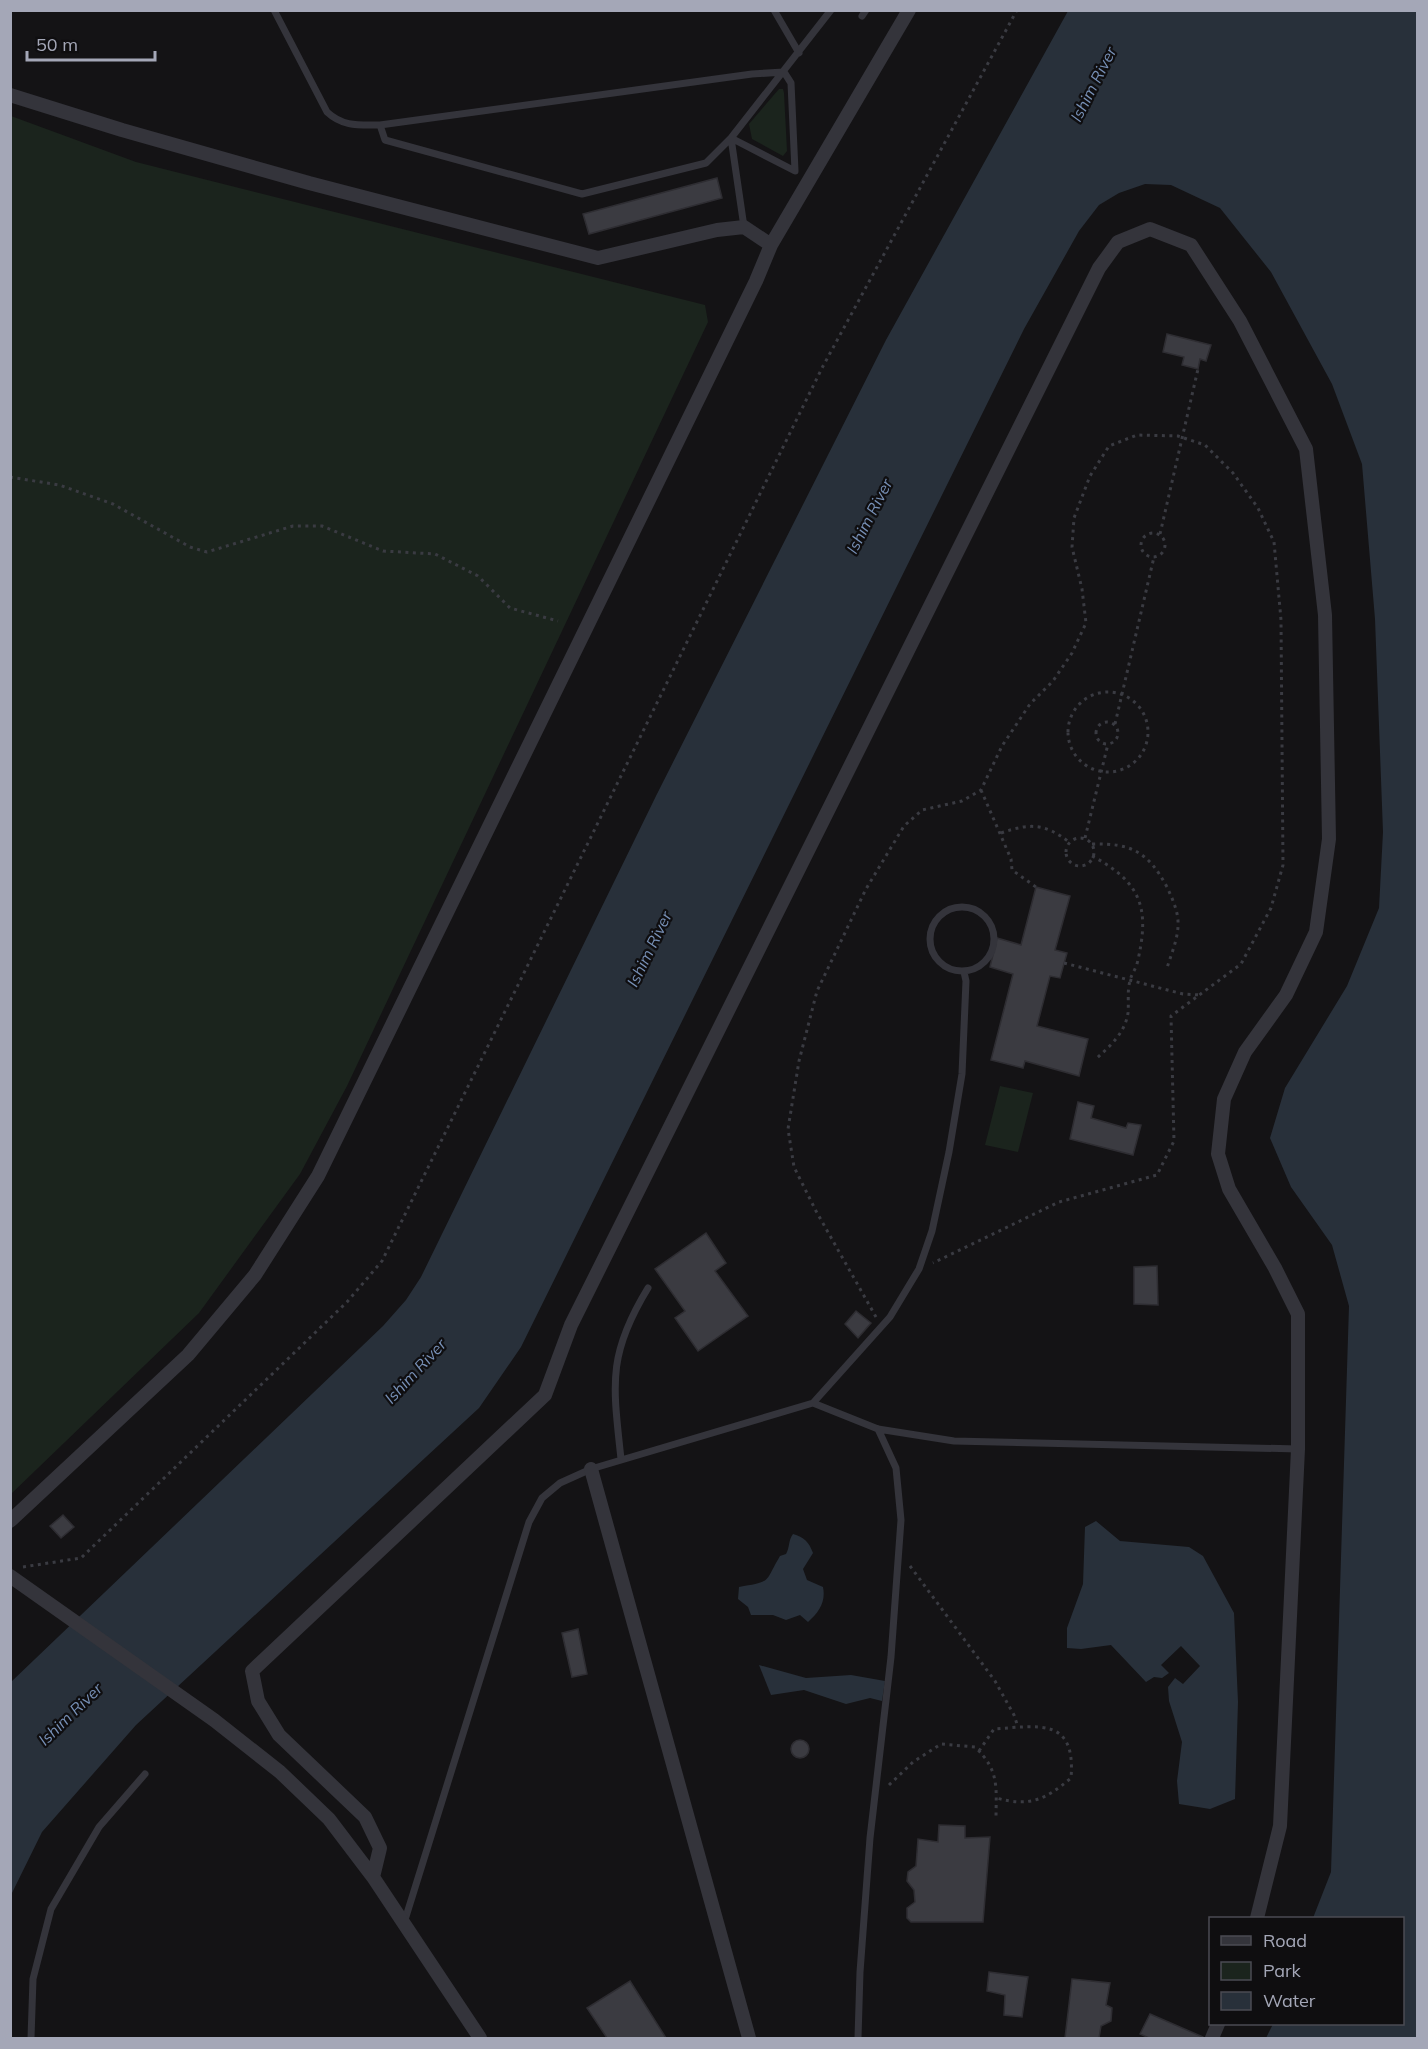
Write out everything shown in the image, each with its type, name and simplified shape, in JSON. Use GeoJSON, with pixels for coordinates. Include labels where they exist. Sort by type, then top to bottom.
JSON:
{"type":"FeatureCollection","features":[{"type":"Feature","properties":{"kind":"street"},"geometry":{"type":"LineString","coordinates":[[10,1521],[188,1355],[255,1275],[318,1176],[437,937],[756,281],[771,245],[909,10]]}},
{"type":"Feature","properties":{"kind":"street"},"geometry":{"type":"LineString","coordinates":[[10,95],[122,130],[298,180],[598,258],[717,230],[744,227],[771,245]]}},
{"type":"Feature","properties":{"kind":"street"},"geometry":{"type":"LineString","coordinates":[[373,1877],[380,1848],[365,1817],[279,1736],[258,1701],[252,1671],[545,1395],[571,1325],[1099,268],[1118,242],[1150,229],[1191,245],[1240,321],[1306,449],[1325,615],[1329,839],[1316,932],[1286,995],[1245,1052],[1224,1099],[1218,1154],[1229,1189],[1275,1268],[1298,1314],[1298,1449],[1280,1826],[1257,1917]]}},
{"type":"Feature","properties":{"kind":"street"},"geometry":{"type":"LineString","coordinates":[[591,1469],[749,2038]]}},
{"type":"Feature","properties":{"kind":"street"},"geometry":{"type":"LineString","coordinates":[[14,1575],[214,1720],[280,1772],[328,1819],[373,1877],[480,2038]]}},
{"type":"Feature","properties":{"kind":"lane"},"geometry":{"type":"LineString","coordinates":[[274,10],[327,112],[336,120],[350,126],[380,125],[752,74],[784,72]]}},
{"type":"Feature","properties":{"kind":"lane"},"geometry":{"type":"LineString","coordinates":[[380,125],[385,140],[582,194],[706,163],[731,138],[831,10]]}},
{"type":"Feature","properties":{"kind":"lane"},"geometry":{"type":"LineString","coordinates":[[776,12],[799,53]]}},
{"type":"Feature","properties":{"kind":"lane"},"geometry":{"type":"LineString","coordinates":[[731,138],[795,171],[791,83],[784,72]]}},
{"type":"Feature","properties":{"kind":"lane"},"geometry":{"type":"LineString","coordinates":[[731,138],[744,227]]}},
{"type":"Feature","properties":{"kind":"lane"},"geometry":{"type":"LineString","coordinates":[[969,908],[985,916],[993,933],[992,951],[981,966],[964,972],[946,968],[933,954],[929,936],[936,919],[951,909],[969,908]]}},
{"type":"Feature","properties":{"kind":"lane"},"geometry":{"type":"LineString","coordinates":[[403,1924],[529,1522],[542,1498],[560,1483],[591,1469],[813,1403],[882,1327],[919,1269],[932,1231],[962,1074],[966,981],[964,972]]}},
{"type":"Feature","properties":{"kind":"lane"},"geometry":{"type":"LineString","coordinates":[[621,1459],[614,1397],[615,1365],[631,1316],[648,1288]]}},
{"type":"Feature","properties":{"kind":"lane"},"geometry":{"type":"LineString","coordinates":[[813,1403],[878,1429],[954,1441],[1298,1449]]}},
{"type":"Feature","properties":{"kind":"lane"},"geometry":{"type":"LineString","coordinates":[[858,2038],[860,1972],[874,1806],[891,1657],[901,1520],[896,1468],[878,1429]]}},
{"type":"Feature","properties":{"kind":"lane"},"geometry":{"type":"LineString","coordinates":[[31,2038],[29,2028],[33,1979],[51,1910],[99,1827],[145,1774]]}},
{"type":"Feature","properties":{"kind":"path"},"geometry":{"type":"LineString","coordinates":[[14,1575],[81,1558],[346,1302],[382,1261],[822,368],[1017,10]]}},
{"type":"Feature","properties":{"kind":"path"},"geometry":{"type":"LineString","coordinates":[[1160,534],[1198,369]]}},
{"type":"Feature","properties":{"kind":"path"},"geometry":{"type":"LineString","coordinates":[[882,1327],[816,1211],[794,1167],[788,1129],[799,1061],[817,991],[866,889],[904,826],[922,810],[962,801],[981,790],[1002,746],[1030,704],[1053,681],[1072,653],[1086,623],[1082,589],[1072,547],[1074,518],[1090,476],[1109,446],[1137,435],[1182,438],[1205,445],[1233,474],[1258,508],[1274,542],[1281,620],[1283,866],[1271,908],[1241,964],[1203,995],[1171,1016],[1173,1141],[1157,1175],[1059,1202],[919,1269]]}},
{"type":"Feature","properties":{"kind":"path"},"geometry":{"type":"LineString","coordinates":[[10,477],[59,485],[113,504],[190,546],[207,552],[293,526],[322,526],[383,550],[435,554],[478,576],[510,608],[558,621]]}},
{"type":"Feature","properties":{"kind":"path"},"geometry":{"type":"LineString","coordinates":[[1152,532],[1160,534],[1165,540],[1165,548],[1161,554],[1154,557],[1142,550],[1141,542],[1152,532]]}},
{"type":"Feature","properties":{"kind":"path"},"geometry":{"type":"LineString","coordinates":[[1115,724],[1110,721],[1102,722],[1096,728],[1096,736],[1100,742],[1108,744],[1115,741],[1119,734],[1115,724],[1154,557]]}},
{"type":"Feature","properties":{"kind":"path"},"geometry":{"type":"LineString","coordinates":[[1102,693],[1122,694],[1134,700],[1148,723],[1149,736],[1145,749],[1138,760],[1127,768],[1115,772],[1101,772],[1089,768],[1078,760],[1071,748],[1068,735],[1069,722],[1074,710],[1084,700],[1102,693]]}},
{"type":"Feature","properties":{"kind":"path"},"geometry":{"type":"LineString","coordinates":[[1085,838],[1108,744]]}},
{"type":"Feature","properties":{"kind":"path"},"geometry":{"type":"LineString","coordinates":[[981,790],[1001,833],[1012,870],[1036,887]]}},
{"type":"Feature","properties":{"kind":"path"},"geometry":{"type":"LineString","coordinates":[[1001,833],[1019,827],[1050,828],[1069,842]]}},
{"type":"Feature","properties":{"kind":"path"},"geometry":{"type":"LineString","coordinates":[[1092,844],[1092,856],[1083,866],[1074,865],[1067,859],[1065,850],[1069,842],[1077,838],[1085,838],[1092,844],[1113,843],[1130,848],[1148,857],[1160,875],[1175,903],[1178,926],[1167,969]]}},
{"type":"Feature","properties":{"kind":"path"},"geometry":{"type":"LineString","coordinates":[[1092,856],[1113,867],[1126,879],[1144,912],[1142,939],[1136,968],[1130,980],[1127,1017],[1118,1038],[1097,1059]]}},
{"type":"Feature","properties":{"kind":"path"},"geometry":{"type":"LineString","coordinates":[[1064,963],[1183,994],[1203,995]]}},
{"type":"Feature","properties":{"kind":"path"},"geometry":{"type":"LineString","coordinates":[[899,1553],[917,1573],[995,1681],[1018,1727]]}},
{"type":"Feature","properties":{"kind":"path"},"geometry":{"type":"LineString","coordinates":[[979,1751],[994,1729],[1045,1726],[1061,1735],[1073,1755],[1071,1778],[1038,1801],[1014,1803],[996,1798]]}},
{"type":"Feature","properties":{"kind":"path"},"geometry":{"type":"LineString","coordinates":[[874,1806],[888,1786],[913,1762],[940,1744],[975,1747],[992,1764],[996,1820]]}},
{"type":"Feature","properties":{"kind":"green space"},"geometry":{"type":"Polygon","coordinates":[[[779,89],[783,89],[784,93],[787,151],[783,156],[752,139],[749,124],[779,89]]]}},
{"type":"Feature","properties":{"kind":"green space"},"geometry":{"type":"Polygon","coordinates":[[[11,116],[136,162],[705,305],[708,322],[347,1086],[300,1174],[199,1313],[11,1494],[11,116]]]}},
{"type":"Feature","properties":{"kind":"green space"},"geometry":{"type":"Polygon","coordinates":[[[1000,1086],[1033,1093],[1018,1152],[985,1145],[1000,1086]]]}},
{"type":"Feature","properties":{"kind":"water","name":"Ishim River"},"geometry":{"type":"Polygon","coordinates":[[[1068,11],[1417,11],[1417,2038],[1266,2038],[1272,2025],[1404,2025],[1404,1917],[1313,1917],[1331,1872],[1349,1306],[1332,1245],[1291,1187],[1270,1138],[1285,1088],[1347,986],[1379,908],[1383,832],[1375,619],[1362,464],[1332,384],[1271,272],[1220,208],[1171,185],[1145,184],[1119,193],[1099,205],[1079,231],[1024,329],[521,1347],[479,1408],[136,1725],[42,1832],[11,1895],[11,1682],[383,1326],[406,1300],[421,1277],[656,796],[886,340],[1068,11]]]}},
{"type":"Feature","properties":{"kind":"water"},"geometry":{"type":"Polygon","coordinates":[[[1096,1521],[1120,1541],[1189,1547],[1203,1556],[1234,1613],[1238,1702],[1235,1799],[1210,1809],[1179,1804],[1177,1781],[1182,1742],[1169,1701],[1168,1687],[1175,1678],[1183,1684],[1200,1666],[1181,1646],[1161,1665],[1169,1673],[1162,1678],[1154,1677],[1146,1682],[1111,1645],[1081,1649],[1067,1648],[1067,1628],[1083,1584],[1085,1527],[1096,1521]]]}},
{"type":"Feature","properties":{"kind":"water"},"geometry":{"type":"Polygon","coordinates":[[[793,1534],[806,1540],[813,1553],[803,1569],[807,1580],[823,1587],[821,1606],[808,1622],[800,1615],[786,1620],[773,1615],[751,1615],[748,1607],[738,1599],[739,1587],[763,1582],[780,1556],[786,1554],[793,1534]]]}},
{"type":"Feature","properties":{"kind":"water"},"geometry":{"type":"Polygon","coordinates":[[[759,1665],[806,1678],[851,1675],[885,1681],[882,1701],[870,1698],[846,1704],[804,1690],[771,1695],[759,1665]]]}},
{"type":"Feature","properties":{"kind":"building"},"geometry":{"type":"Polygon","coordinates":[[[717,178],[722,198],[589,234],[583,214],[717,178]]]}},
{"type":"Feature","properties":{"kind":"building"},"geometry":{"type":"Polygon","coordinates":[[[1167,334],[1211,345],[1206,361],[1200,359],[1198,369],[1182,365],[1184,357],[1163,352],[1167,334]]]}},
{"type":"Feature","properties":{"kind":"building"},"geometry":{"type":"Polygon","coordinates":[[[1036,887],[1070,896],[1055,950],[1067,953],[1060,978],[1050,976],[1037,1026],[1088,1039],[1079,1076],[1025,1061],[1023,1068],[991,1060],[1013,974],[990,967],[997,938],[1021,945],[1036,887]]]}},
{"type":"Feature","properties":{"kind":"building"},"geometry":{"type":"Polygon","coordinates":[[[1078,1102],[1094,1106],[1091,1118],[1126,1128],[1128,1123],[1141,1125],[1133,1155],[1070,1139],[1078,1102]]]}},
{"type":"Feature","properties":{"kind":"building"},"geometry":{"type":"Polygon","coordinates":[[[706,1233],[726,1263],[715,1271],[748,1316],[698,1351],[675,1318],[685,1311],[655,1269],[706,1233]]]}},
{"type":"Feature","properties":{"kind":"building"},"geometry":{"type":"Polygon","coordinates":[[[1157,1266],[1158,1305],[1134,1304],[1134,1267],[1157,1266]]]}},
{"type":"Feature","properties":{"kind":"building"},"geometry":{"type":"Polygon","coordinates":[[[856,1311],[871,1323],[858,1338],[845,1324],[856,1311]]]}},
{"type":"Feature","properties":{"kind":"building"},"geometry":{"type":"Polygon","coordinates":[[[63,1515],[74,1527],[61,1538],[50,1526],[63,1515]]]}},
{"type":"Feature","properties":{"kind":"building"},"geometry":{"type":"Polygon","coordinates":[[[578,1629],[587,1674],[572,1677],[562,1633],[578,1629]]]}},
{"type":"Feature","properties":{"kind":"building"},"geometry":{"type":"Polygon","coordinates":[[[800,1740],[806,1743],[809,1749],[806,1755],[800,1758],[794,1755],[791,1749],[794,1743],[800,1740]]]}},
{"type":"Feature","properties":{"kind":"building"},"geometry":{"type":"Polygon","coordinates":[[[939,1825],[965,1826],[965,1838],[990,1837],[983,1922],[911,1922],[907,1918],[907,1908],[915,1902],[914,1890],[907,1881],[908,1872],[916,1866],[918,1839],[938,1842],[939,1825]]]}},
{"type":"Feature","properties":{"kind":"building"},"geometry":{"type":"Polygon","coordinates":[[[989,1972],[1028,1977],[1022,2017],[1004,2015],[1005,1995],[987,1991],[989,1972]]]}},
{"type":"Feature","properties":{"kind":"building"},"geometry":{"type":"Polygon","coordinates":[[[1072,1979],[1110,1983],[1106,2005],[1112,2008],[1111,2021],[1101,2026],[1099,2038],[1065,2038],[1072,1979]]]}},
{"type":"Feature","properties":{"kind":"building"},"geometry":{"type":"Polygon","coordinates":[[[630,1981],[666,2038],[607,2038],[587,2008],[630,1981]]]}},
{"type":"Feature","properties":{"kind":"building"},"geometry":{"type":"Polygon","coordinates":[[[1150,2014],[1203,2038],[1149,2038],[1140,2034],[1150,2014]]]}}]}
